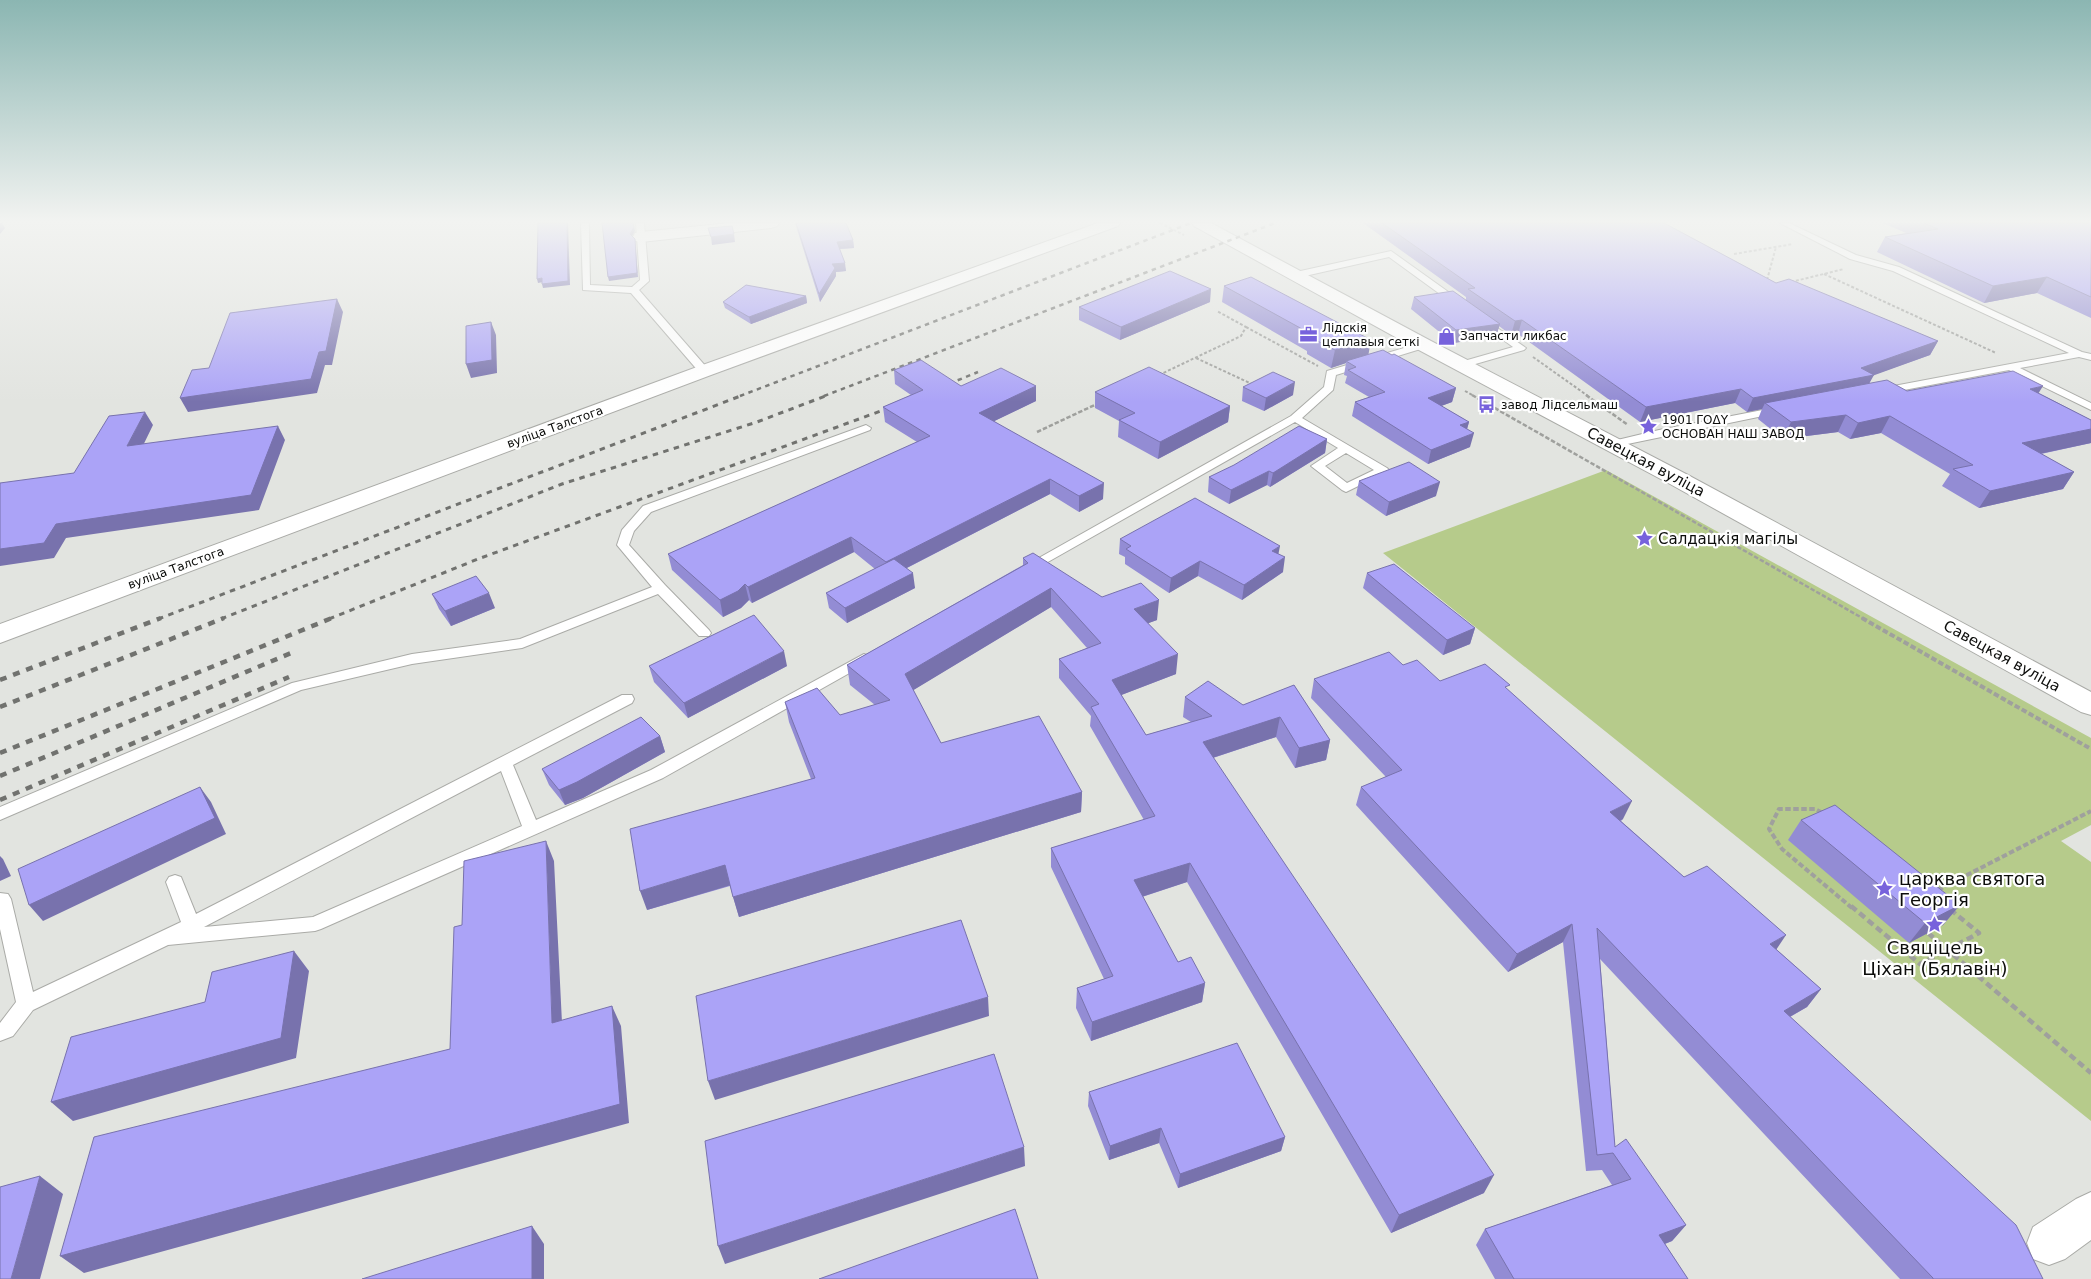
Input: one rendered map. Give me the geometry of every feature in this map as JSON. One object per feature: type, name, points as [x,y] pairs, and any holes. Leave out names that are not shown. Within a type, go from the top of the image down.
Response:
[{"type":"main road","name":"вуліца Талстога","points":[[0,634],[947,283]]},
{"type":"main road","name":"Савецкая вуліца","points":[[1310,283],[1461,365],[1613,444],[2091,705]]},
{"type":"main road","points":[[2048,1242],[2091,1214]]},
{"type":"lane","points":[[586,283],[586,288],[634,290],[643,283]]},
{"type":"lane","points":[[1431,283],[1520,348]]},
{"type":"lane","points":[[1927,283],[2079,354],[2091,357]]},
{"type":"lane","points":[[634,290],[704,372]]},
{"type":"lane","points":[[1011,577],[1295,418],[1329,388],[1331,373],[1424,345]]},
{"type":"lane","points":[[1461,365],[1520,348]]},
{"type":"lane","points":[[1873,392],[2079,354]]},
{"type":"lane","points":[[2010,367],[2091,407]]},
{"type":"lane","points":[[1613,444],[1644,436],[1786,409]]},
{"type":"lane","points":[[1295,418],[1384,470],[1346,488],[1317,466],[1346,448]]},
{"type":"lane","points":[[704,633],[660,588],[623,545],[628,530],[647,509],[866,428]]},
{"type":"lane","points":[[0,814],[297,686],[412,659],[522,642],[660,588]]},
{"type":"lane","points":[[166,938],[315,924],[657,774],[872,654]]},
{"type":"lane","points":[[0,1032],[6,1030],[26,1004],[166,938],[627,699]]},
{"type":"lane","points":[[505,763],[531,829]]},
{"type":"lane","points":[[175,882],[191,925]]},
{"type":"lane","points":[[2,900],[26,1004]]},
{"type":"path","points":[[1764,288],[1766,283]]},
{"type":"path","points":[[1843,283],[2021,365]]},
{"type":"path","points":[[1217,312],[1331,373]]},
{"type":"path","points":[[1152,378],[1241,336],[1246,326]]},
{"type":"path","points":[[1520,348],[1644,436]]},
{"type":"path","points":[[1196,357],[1254,385]]},
{"type":"path","points":[[1460,389],[2091,748]]},
{"type":"path","points":[[1037,432],[1108,399]]},
{"type":"path","points":[[1779,809],[1815,809],[1841,822],[1979,933],[1947,950],[1920,964],[1782,849],[1769,828],[1779,809]]},
{"type":"path","points":[[1930,893],[2091,811]]},
{"type":"path","points":[[1928,933],[2091,1073]]},
{"type":"green space","points":[[1606,470],[2091,738],[2091,825],[2061,841],[2091,862],[2091,1121],[1383,553]]},
{"type":"building","points":[[815,283],[826,283],[819,294]]},
{"type":"building","points":[[1140,283],[1197,283],[1211,289],[1121,327],[1079,307]]},
{"type":"building","points":[[1234,283],[1262,283],[1371,340],[1335,350],[1310,337],[1313,335],[1224,286]]},
{"type":"building","points":[[1467,283],[1798,283],[1938,341],[1861,368],[1874,375],[1753,398],[1741,389],[1646,407],[1522,320],[1515,321],[1468,289],[1475,288]]},
{"type":"building","points":[[1986,283],[2013,283],[1993,286]]},
{"type":"building","points":[[2060,283],[2091,283],[2091,297]]},
{"type":"building","points":[[746,285],[806,296],[749,317],[723,302]]},
{"type":"building","points":[[1453,291],[1500,324],[1456,330],[1414,297]]},
{"type":"building","points":[[337,299],[326,351],[319,352],[311,379],[180,398],[192,370],[209,368],[230,313]]},
{"type":"building","points":[[491,322],[492,360],[466,364],[466,326]]},
{"type":"building","points":[[1383,350],[1392,355],[1394,354],[1456,388],[1428,398],[1469,422],[1460,425],[1474,433],[1431,450],[1355,402],[1385,392],[1348,370],[1356,367],[1346,361]]},
{"type":"building","points":[[921,360],[961,386],[1001,368],[1036,386],[979,413],[1104,483],[1079,496],[1050,479],[886,562],[851,537],[748,587],[745,584],[738,591],[720,600],[668,554],[930,436],[883,407],[923,390],[894,370]]},
{"type":"building","points":[[1149,367],[1230,406],[1160,442],[1119,420],[1135,413],[1095,392]]},
{"type":"building","points":[[2013,371],[2043,386],[2030,389],[2091,420],[2091,429],[2022,443],[2074,472],[1990,491],[1953,469],[1973,465],[1890,416],[1858,423],[1846,415],[1791,422],[1765,403],[1887,380],[1907,391]]},
{"type":"building","points":[[1273,372],[1295,382],[1266,398],[1243,387]]},
{"type":"building","points":[[145,412],[127,446],[278,426],[251,495],[56,524],[44,543],[0,549],[0,483],[74,473],[109,416]]},
{"type":"building","points":[[1299,426],[1327,439],[1273,473],[1269,471],[1231,490],[1209,477],[1234,465]]},
{"type":"building","points":[[1409,462],[1440,482],[1389,502],[1359,481]]},
{"type":"building","points":[[1195,498],[1280,546],[1272,551],[1285,557],[1244,585],[1200,561],[1171,578],[1126,549],[1131,546],[1120,539]]},
{"type":"building","points":[[1033,553],[1102,597],[1141,583],[1159,600],[1134,609],[1178,654],[1112,680],[1146,735],[1212,716],[1185,697],[1208,681],[1243,705],[1294,685],[1330,740],[1299,748],[1280,717],[1203,742],[1494,1175],[1399,1215],[1190,863],[1134,880],[1178,962],[1191,957],[1205,983],[1092,1022],[1077,988],[1113,976],[1051,848],[1155,816],[1091,707],[1099,704],[1059,659],[1101,643],[1051,588],[905,674],[941,743],[1039,716],[1082,792],[733,897],[725,865],[640,891],[630,829],[815,778],[785,702],[817,688],[840,715],[890,700],[847,665],[1028,563],[1023,558]]},
{"type":"building","points":[[894,559],[913,573],[845,608],[826,593]]},
{"type":"building","points":[[1394,564],[1475,628],[1447,640],[1367,573]]},
{"type":"building","points":[[476,576],[489,593],[445,611],[432,594]]},
{"type":"building","points":[[754,615],[784,651],[684,703],[649,666]]},
{"type":"building","points":[[1389,652],[1403,665],[1417,660],[1440,681],[1485,664],[1510,685],[1505,687],[1632,801],[1610,812],[1684,877],[1707,866],[1786,935],[1770,944],[1821,989],[1784,1011],[2016,1225],[2043,1279],[1933,1279],[1597,928],[1615,1147],[1626,1139],[1686,1225],[1659,1235],[1688,1279],[1514,1279],[1485,1229],[1631,1179],[1613,1153],[1597,1155],[1572,924],[1517,954],[1361,787],[1402,770],[1314,679]]},
{"type":"building","points":[[641,717],[660,736],[577,782],[559,790],[542,769]]},
{"type":"building","points":[[200,787],[215,818],[29,905],[18,869]]},
{"type":"building","points":[[1835,805],[1960,905],[1925,923],[1801,820]]},
{"type":"building","points":[[546,841],[552,1023],[612,1006],[620,1104],[60,1256],[94,1137],[450,1049],[454,927],[462,925],[464,861]]},
{"type":"building","points":[[961,920],[988,997],[708,1081],[696,996]]},
{"type":"building","points":[[294,951],[281,1038],[51,1102],[71,1037],[205,1002],[212,972]]},
{"type":"building","points":[[1237,1043],[1285,1137],[1180,1174],[1161,1128],[1110,1146],[1089,1092]]},
{"type":"building","points":[[994,1054],[1024,1147],[718,1246],[705,1141]]},
{"type":"building","points":[[40,1176],[11,1279],[0,1279],[0,1187]]},
{"type":"building","points":[[1015,1209],[1038,1279],[819,1279]]},
{"type":"building","points":[[532,1226],[532,1279],[362,1279]]},
{"type":"railway","points":[[740,396],[1035,283]]},
{"type":"railway","points":[[824,396],[1119,283]]},
{"type":"railway","points":[[941,387],[978,372]]},
{"type":"railway","points":[[158,619],[743,395]]},
{"type":"railway","points":[[221,619],[562,484],[757,422],[828,395]]},
{"type":"railway","points":[[329,619],[478,559],[897,405]]},
{"type":"railway","points":[[0,680],[161,618]]},
{"type":"railway","points":[[0,707],[224,618]]},
{"type":"railway","points":[[0,753],[332,618]]},
{"type":"railway","points":[[0,776],[291,653]]},
{"type":"railway","points":[[0,800],[289,677]]},
{"type":"place","name":"Лідскія цеплавыя сеткі","points":[[1308,335]]},
{"type":"place","name":"Запчасти ликбас","points":[[1446,336]]},
{"type":"place","name":"завод Лідсельмаш","points":[[1487,405]]},
{"type":"place","name":"1901 ΓΟΔΥ ОСНОВАН НАШ ЗАВОД","points":[[1648,427]]},
{"type":"place","name":"Салдацкія магілы","points":[[1644,539]]},
{"type":"place","name":"царква святога Георгія","points":[[1885,889]]},
{"type":"place","name":"Свяціцель Ціхан (Бялавін)","points":[[1935,925]]}]
